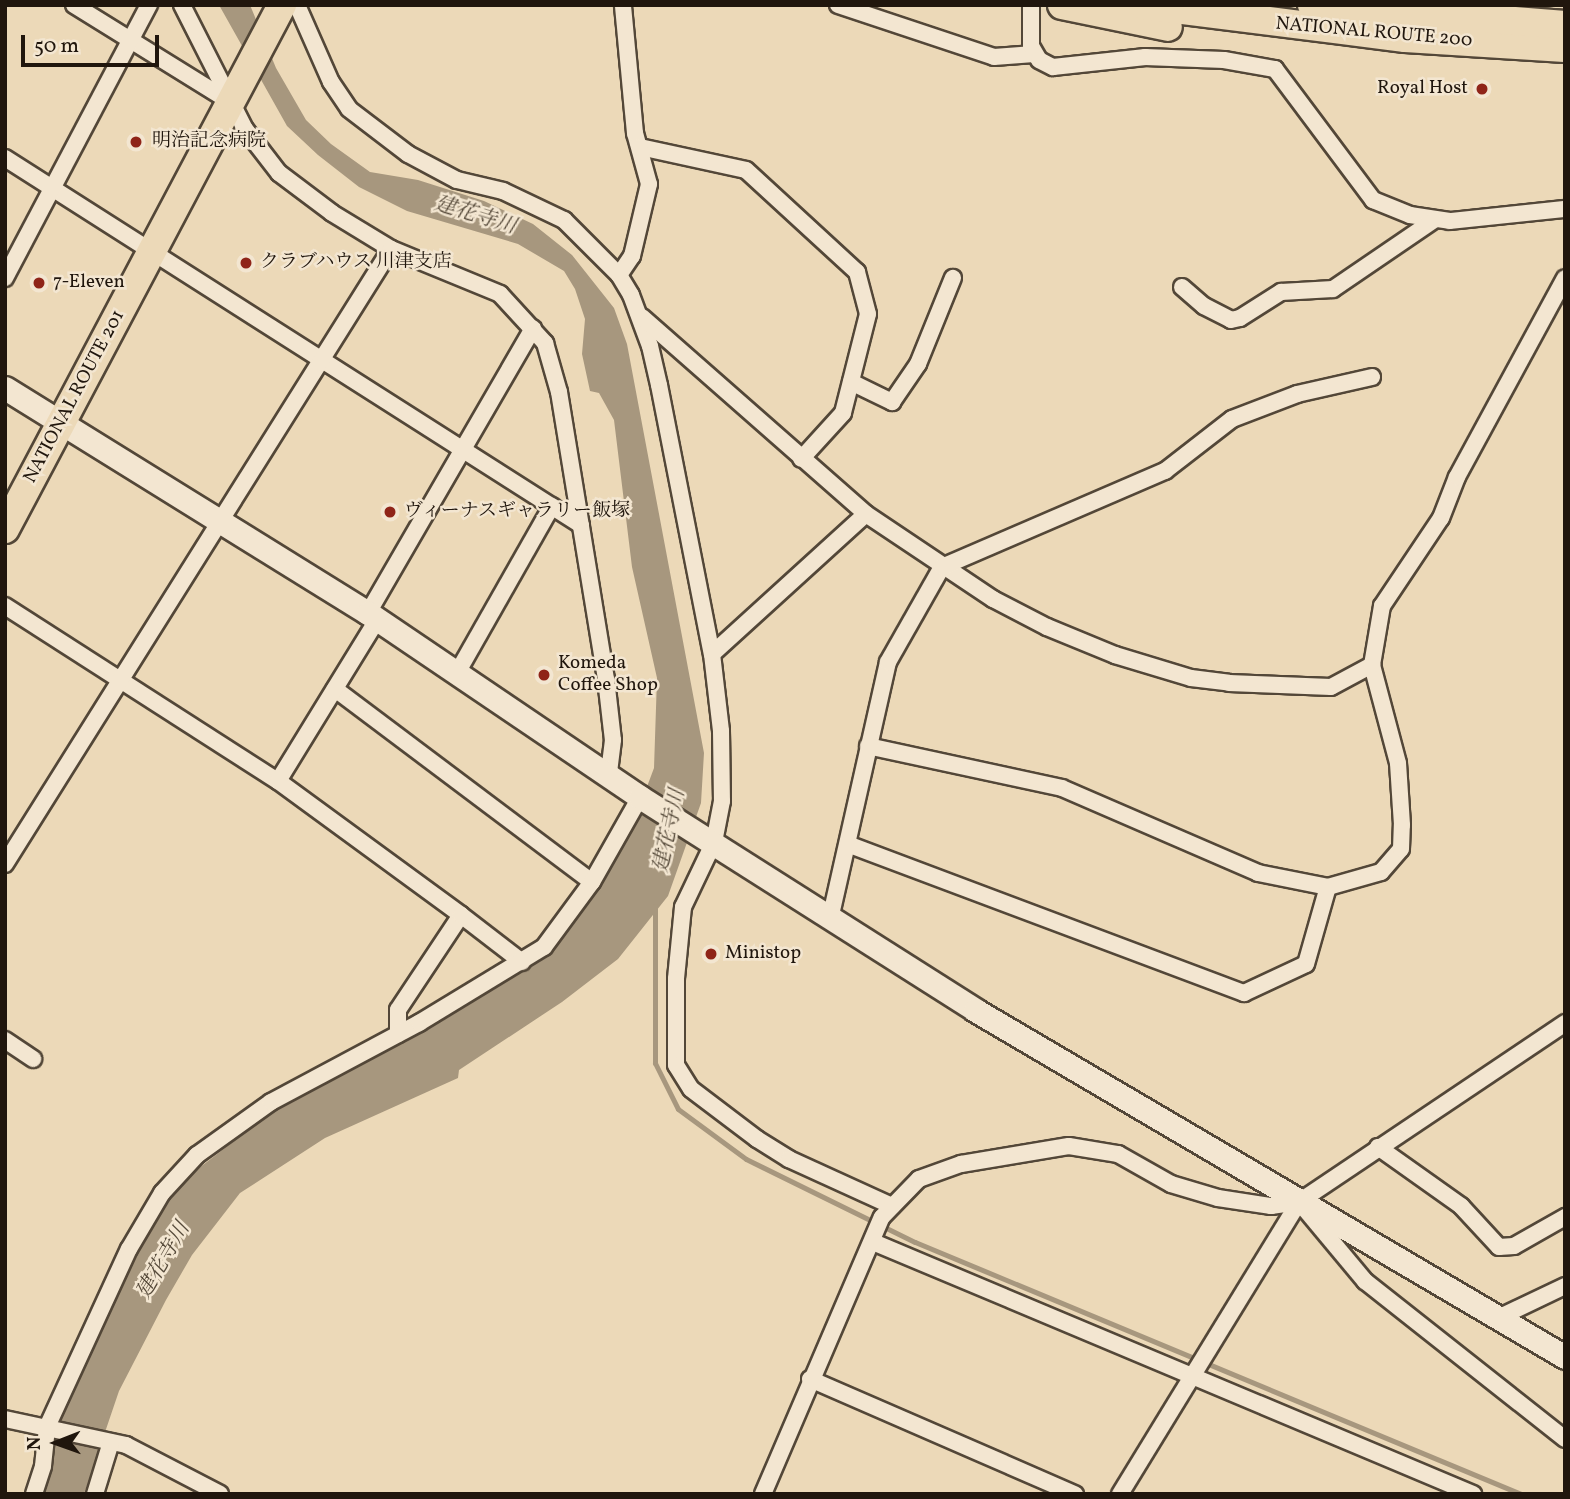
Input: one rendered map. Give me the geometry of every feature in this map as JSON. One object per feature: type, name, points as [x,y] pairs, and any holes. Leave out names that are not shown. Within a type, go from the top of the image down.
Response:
[{"type":"highway","name":"NATIONAL ROUTE 201","points":[[5,528],[282,5]]},
{"type":"highway","points":[[1062,5],[1139,23],[1239,36],[1404,25]]},
{"type":"highway","name":"NATIONAL ROUTE 200","points":[[1143,5],[1404,25],[1565,48]]},
{"type":"highway","name":"NATIONAL ROUTE 200","points":[[1312,5],[1404,25],[1565,25]]},
{"type":"highway","points":[[1363,5],[1404,25]]},
{"type":"street","points":[[74,5],[131,40],[237,94]]},
{"type":"street","points":[[5,278],[149,5]]},
{"type":"street","points":[[182,5],[237,94],[245,129],[279,173],[332,214],[391,249],[500,294],[533,328],[554,362],[613,740],[608,774]]},
{"type":"street","points":[[297,5],[331,82],[349,109],[408,154],[457,180],[503,191],[564,220],[619,275],[640,315],[650,346],[712,654],[722,801],[683,907],[674,1050],[682,1077],[757,1139],[892,1206]]},
{"type":"street","points":[[619,275],[632,256],[649,184],[640,147],[623,5]]},
{"type":"street","points":[[838,5],[993,57],[1034,54]]},
{"type":"street","points":[[1031,5],[1034,54],[1045,64],[1062,69],[1146,57],[1224,60],[1275,69],[1373,200],[1434,220],[1565,209]]},
{"type":"street","points":[[640,147],[746,170],[857,272],[868,314],[843,413],[801,459]]},
{"type":"street","points":[[5,158],[581,525]]},
{"type":"street","points":[[1182,287],[1205,306],[1231,320],[1240,318],[1281,292],[1333,289],[1434,220]]},
{"type":"street","points":[[5,864],[222,524],[391,249]]},
{"type":"street","points":[[851,382],[892,402],[918,364],[953,278]]},
{"type":"street","points":[[868,746],[1062,788],[1258,873],[1328,887],[1381,872],[1401,849],[1398,763],[1372,665],[1382,606],[1441,518],[1457,477],[1565,278]]},
{"type":"street","points":[[640,315],[866,514],[942,567],[1047,626],[1115,655],[1191,678],[1331,687],[1372,665]]},
{"type":"street","points":[[278,781],[335,689],[463,449],[533,328]]},
{"type":"street","points":[[831,915],[850,845],[868,746],[888,662],[942,567],[1165,471],[1232,419],[1297,394],[1372,377]]},
{"type":"street","points":[[5,388],[372,616],[640,797],[831,915],[975,1010],[1159,1115],[1299,1202],[1565,1357]]},
{"type":"street","points":[[457,673],[552,506]]},
{"type":"street","points":[[712,654],[866,514]]},
{"type":"street","points":[[5,606],[123,678],[278,781],[522,962]]},
{"type":"street","points":[[335,689],[592,881]]},
{"type":"street","points":[[34,1494],[51,1428],[129,1249],[162,1193],[197,1155],[271,1102],[398,1034],[544,947],[592,881],[640,797]]},
{"type":"street","points":[[850,845],[1244,993],[1306,964],[1328,887]]},
{"type":"street","points":[[398,1034],[398,1010],[461,915]]},
{"type":"street","points":[[1120,1494],[1299,1202],[1565,1023]]},
{"type":"street","points":[[5,1040],[33,1059]]},
{"type":"street","points":[[763,1494],[810,1379],[873,1241],[892,1206],[919,1180],[961,1164],[1069,1146],[1118,1154],[1171,1184],[1218,1198],[1271,1206],[1299,1202]]},
{"type":"street","points":[[1378,1147],[1461,1206],[1499,1247],[1514,1246],[1565,1217]]},
{"type":"street","points":[[1299,1202],[1365,1281],[1565,1439]]},
{"type":"street","points":[[873,1241],[1473,1494]]},
{"type":"street","points":[[1498,1318],[1565,1286]]},
{"type":"street","points":[[810,1379],[1075,1494]]},
{"type":"street","points":[[5,1419],[108,1442],[163,1463],[220,1494]]},
{"type":"street","points":[[95,1494],[108,1442]]},
{"type":"water","name":"建花寺川","points":[[219,5],[250,5],[276,68],[306,120],[331,144],[370,172],[418,180],[484,201],[533,224],[572,255],[614,308],[627,344],[704,753],[701,803],[668,896],[618,959],[562,1002],[459,1070],[458,1078],[325,1138],[240,1193],[192,1255],[166,1300],[119,1391],[84,1494],[37,1494],[60,1416],[117,1289],[151,1224],[182,1181],[277,1108],[525,965],[636,816],[654,768],[657,678],[632,567],[614,420],[599,393],[590,391],[582,354],[585,319],[575,289],[564,271],[518,244],[407,211],[359,187],[318,155],[287,126]]},
{"type":"waterway","points":[[655,906],[655,1063],[678,1109],[746,1159],[915,1242],[1521,1494]]},
{"type":"place","name":"Royal Host","points":[[1482,89]]},
{"type":"place","name":"明治記念病院","points":[[136,142]]},
{"type":"place","name":"クラブハウス 川津支店","points":[[246,263]]},
{"type":"place","name":"7-Eleven","points":[[39,283]]},
{"type":"place","name":"ヴィーナスギャラリー飯塚","points":[[390,512]]},
{"type":"place","name":"Komeda Coffee Shop","points":[[544,675]]},
{"type":"place","name":"Ministop","points":[[711,954]]}]
